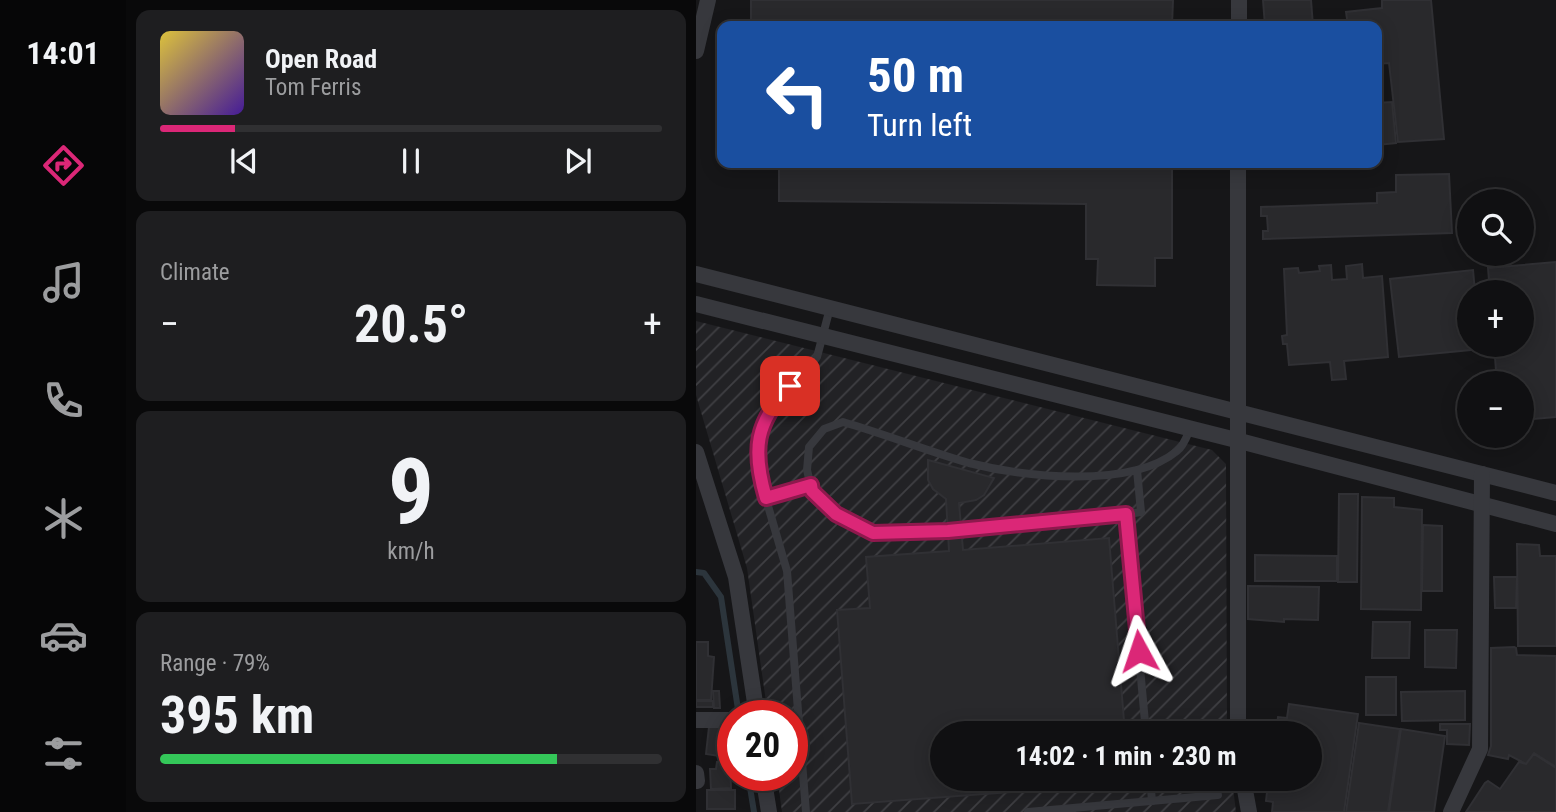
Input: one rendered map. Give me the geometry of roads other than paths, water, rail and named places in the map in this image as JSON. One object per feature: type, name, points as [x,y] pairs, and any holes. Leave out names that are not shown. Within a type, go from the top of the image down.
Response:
[{"type":"street","points":[[696,51],[708,0]]},
{"type":"street","points":[[1239,0],[1239,21]]},
{"type":"street","points":[[1238,168],[1238,721]]},
{"type":"street","points":[[696,274],[1555,493]]},
{"type":"street","points":[[696,304],[1236,440],[1555,524]]},
{"type":"street","points":[[696,452],[736,577],[755,700]]},
{"type":"street","points":[[1451,812],[1481,749],[1482,474]]},
{"type":"street","points":[[696,720],[717,720]]},
{"type":"street","points":[[696,773],[697,780]]},
{"type":"street","points":[[766,791],[769,812]]},
{"type":"street","points":[[1245,791],[1249,812]]},
{"type":"lane","points":[[806,812],[787,571],[759,474],[758,435],[775,402],[803,376],[817,357],[830,308]]},
{"type":"lane","points":[[1138,470],[1141,512],[948,531],[873,533],[836,514],[812,491],[807,470],[809,447],[824,429],[842,422],[970,463],[1016,472],[1091,476],[1126,474],[1138,470],[1178,450],[1190,429]]},
{"type":"lane","points":[[766,498],[811,485]]},
{"type":"lane","points":[[1126,514],[1145,721]]},
{"type":"lane","points":[[1151,791],[1152,801]]},
{"type":"lane","points":[[1028,812],[1218,795]]},
{"type":"waterway","points":[[696,572],[704,573],[721,597],[737,700]]},
{"type":"waterway","points":[[751,791],[754,812]]}]
